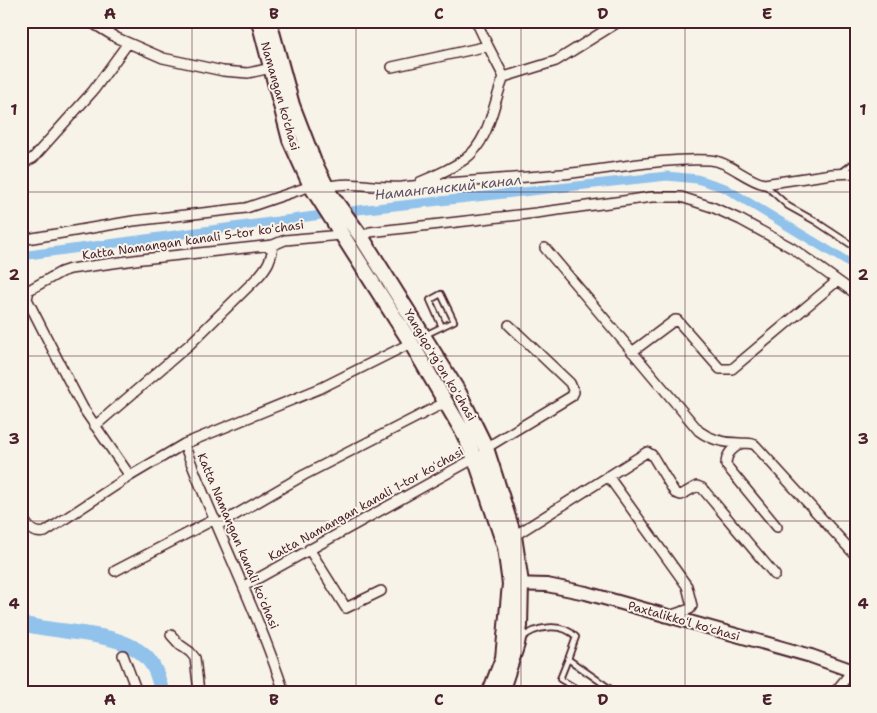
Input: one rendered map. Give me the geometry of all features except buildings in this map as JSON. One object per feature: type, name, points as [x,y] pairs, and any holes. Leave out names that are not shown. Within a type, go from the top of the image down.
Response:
[{"type":"main road","name":"Namangan ko'chasi","points":[[259,21],[314,162],[321,191]]},
{"type":"main road","name":"Namangan ko'chasi","points":[[269,21],[276,68]]},
{"type":"main road","name":"Yangiqoʻrgʻon koʻchasi","points":[[321,191],[352,224],[362,238],[459,393],[486,448],[514,536],[515,584],[520,626],[517,644],[501,692]]},
{"type":"main road","name":"Yangiqoʻrgʻon koʻchasi","points":[[321,191],[339,231],[411,343],[463,432],[475,458],[505,547],[515,584],[502,658],[490,692]]},
{"type":"street","points":[[90,21],[128,43],[163,58],[223,72],[248,73],[276,68]]},
{"type":"street","points":[[415,185],[465,159],[484,136],[504,77],[476,21]]},
{"type":"street","points":[[504,77],[556,61],[610,24],[620,21]]},
{"type":"street","points":[[21,162],[32,158],[70,118],[93,91],[128,43]]},
{"type":"street","points":[[392,67],[488,46]]},
{"type":"street","points":[[21,240],[133,221],[246,208],[321,191],[337,184],[400,187],[574,173],[652,162],[709,160],[719,162],[756,182],[764,184],[841,173],[856,173]]},
{"type":"street","points":[[362,238],[370,232],[536,213],[652,197],[680,197],[712,207],[741,220],[792,248],[856,294]]},
{"type":"street","name":"Katta Namangan kanali 5-tor koʻchasi","points":[[130,476],[95,426],[60,364],[27,299],[29,290],[70,269],[273,245],[285,240],[339,231]]},
{"type":"street","points":[[95,426],[190,344],[258,277],[266,268],[271,258],[273,245]]},
{"type":"street","points":[[545,248],[699,431],[710,438],[725,443],[751,443],[755,445],[856,556]]},
{"type":"street","points":[[632,352],[674,320],[677,320],[720,369],[732,369],[837,281]]},
{"type":"street","points":[[486,448],[572,396],[574,392],[570,383],[509,325]]},
{"type":"street","points":[[184,444],[321,388],[411,343]]},
{"type":"street","points":[[115,571],[217,522],[446,402]]},
{"type":"street","name":"Katta Namangan kanali koʻchasi","points":[[21,516],[34,532],[38,534],[45,532],[130,476],[184,444],[203,494],[244,586],[284,692]]},
{"type":"street","points":[[740,444],[730,451],[726,458],[726,465],[777,527]]},
{"type":"street","points":[[514,536],[645,452],[652,455],[675,493],[680,495],[696,486],[702,488],[774,575]]},
{"type":"street","name":"Katta Namangan kanali 1-tor koʻchasi","points":[[244,586],[475,458]]},
{"type":"street","points":[[608,476],[687,586],[692,606],[690,609],[666,617]]},
{"type":"street","points":[[309,549],[346,608],[381,591]]},
{"type":"street","name":"Paxtalikkoʻl koʻchasi","points":[[515,584],[547,585],[586,594],[811,656],[854,672]]},
{"type":"street","points":[[171,635],[180,646],[190,652],[195,658],[199,692]]},
{"type":"street","points":[[123,655],[137,692]]},
{"type":"street","points":[[835,692],[854,672]]},
{"type":"lane","points":[[841,173],[856,161]]},
{"type":"lane","points":[[764,184],[788,206],[856,248]]},
{"type":"lane","points":[[424,336],[442,327],[454,321],[441,294],[430,300],[442,327]]},
{"type":"lane","points":[[517,644],[525,635],[538,629],[550,627],[570,631],[576,637],[560,679],[582,692]]},
{"type":"lane","points":[[854,672],[856,656]]},
{"type":"lane","points":[[568,659],[612,690]]},
{"type":"waterway","name":"Наманганский канал","points":[[21,256],[358,210],[667,176],[697,179],[725,188],[856,267]]},
{"type":"waterway","points":[[21,623],[95,635],[131,646],[145,656],[155,670],[162,692]]}]
